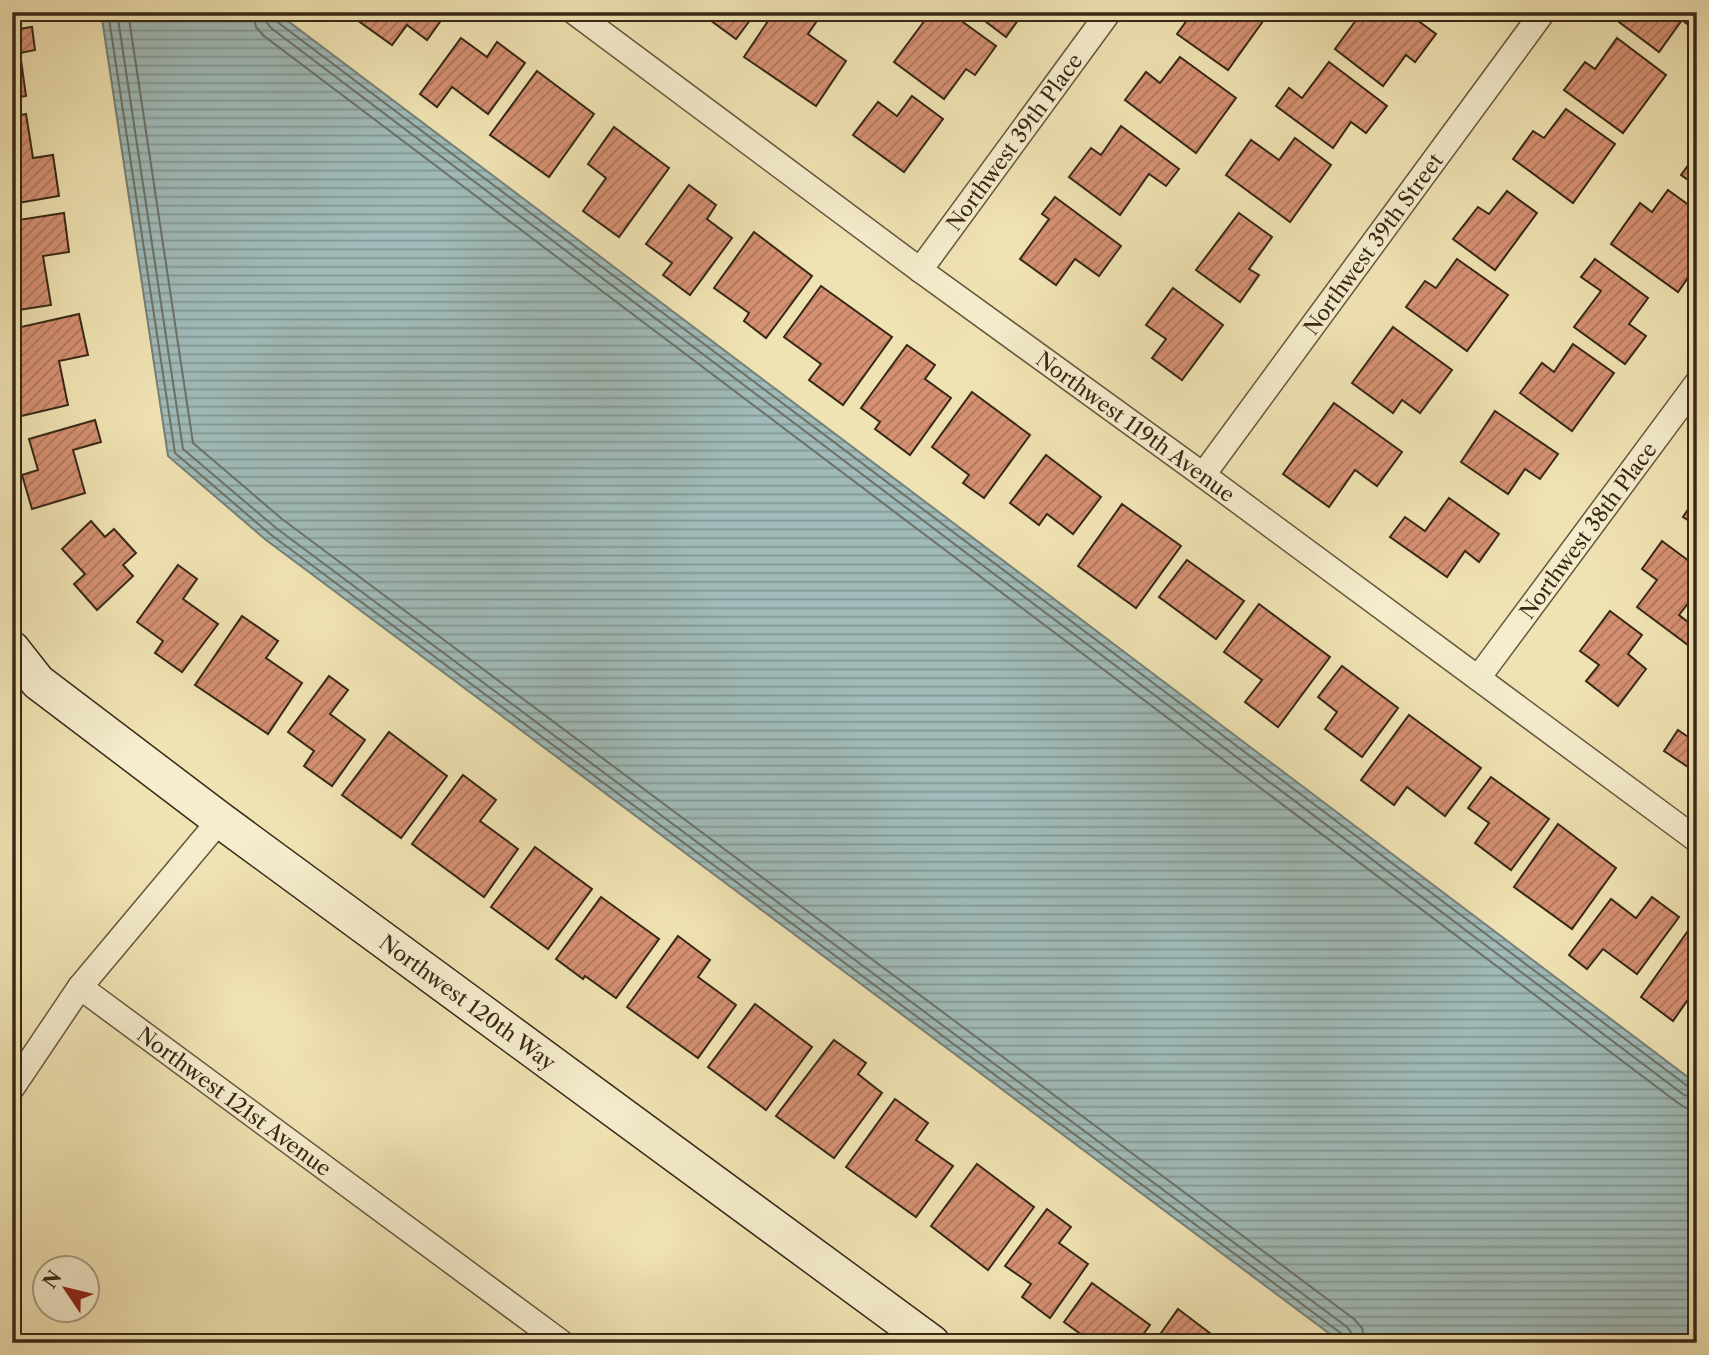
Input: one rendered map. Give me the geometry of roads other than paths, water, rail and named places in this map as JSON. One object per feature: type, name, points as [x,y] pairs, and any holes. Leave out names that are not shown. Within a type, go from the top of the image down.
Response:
[{"type":"street","name":"Northwest 119th Avenue","points":[[574,12],[920,270],[1203,475],[1697,840]]},
{"type":"street","name":"Northwest 39th Place","points":[[920,270],[1109,12]]},
{"type":"street","name":"Northwest 39th Street","points":[[1203,475],[1543,12]]},
{"type":"street","name":"Northwest 38th Place","points":[[1478,678],[1697,383]]},
{"type":"street","name":"Northwest 120th Way","points":[[12,649],[37,682],[220,820],[932,1343]]},
{"type":"street","points":[[12,1088],[80,987],[220,820]]},
{"type":"street","name":"Northwest 121st Avenue","points":[[80,987],[562,1343]]},
{"type":"water","points":[[101,12],[276,12],[1697,1084],[1697,1343],[1342,1343],[266,540],[168,456]]}]
